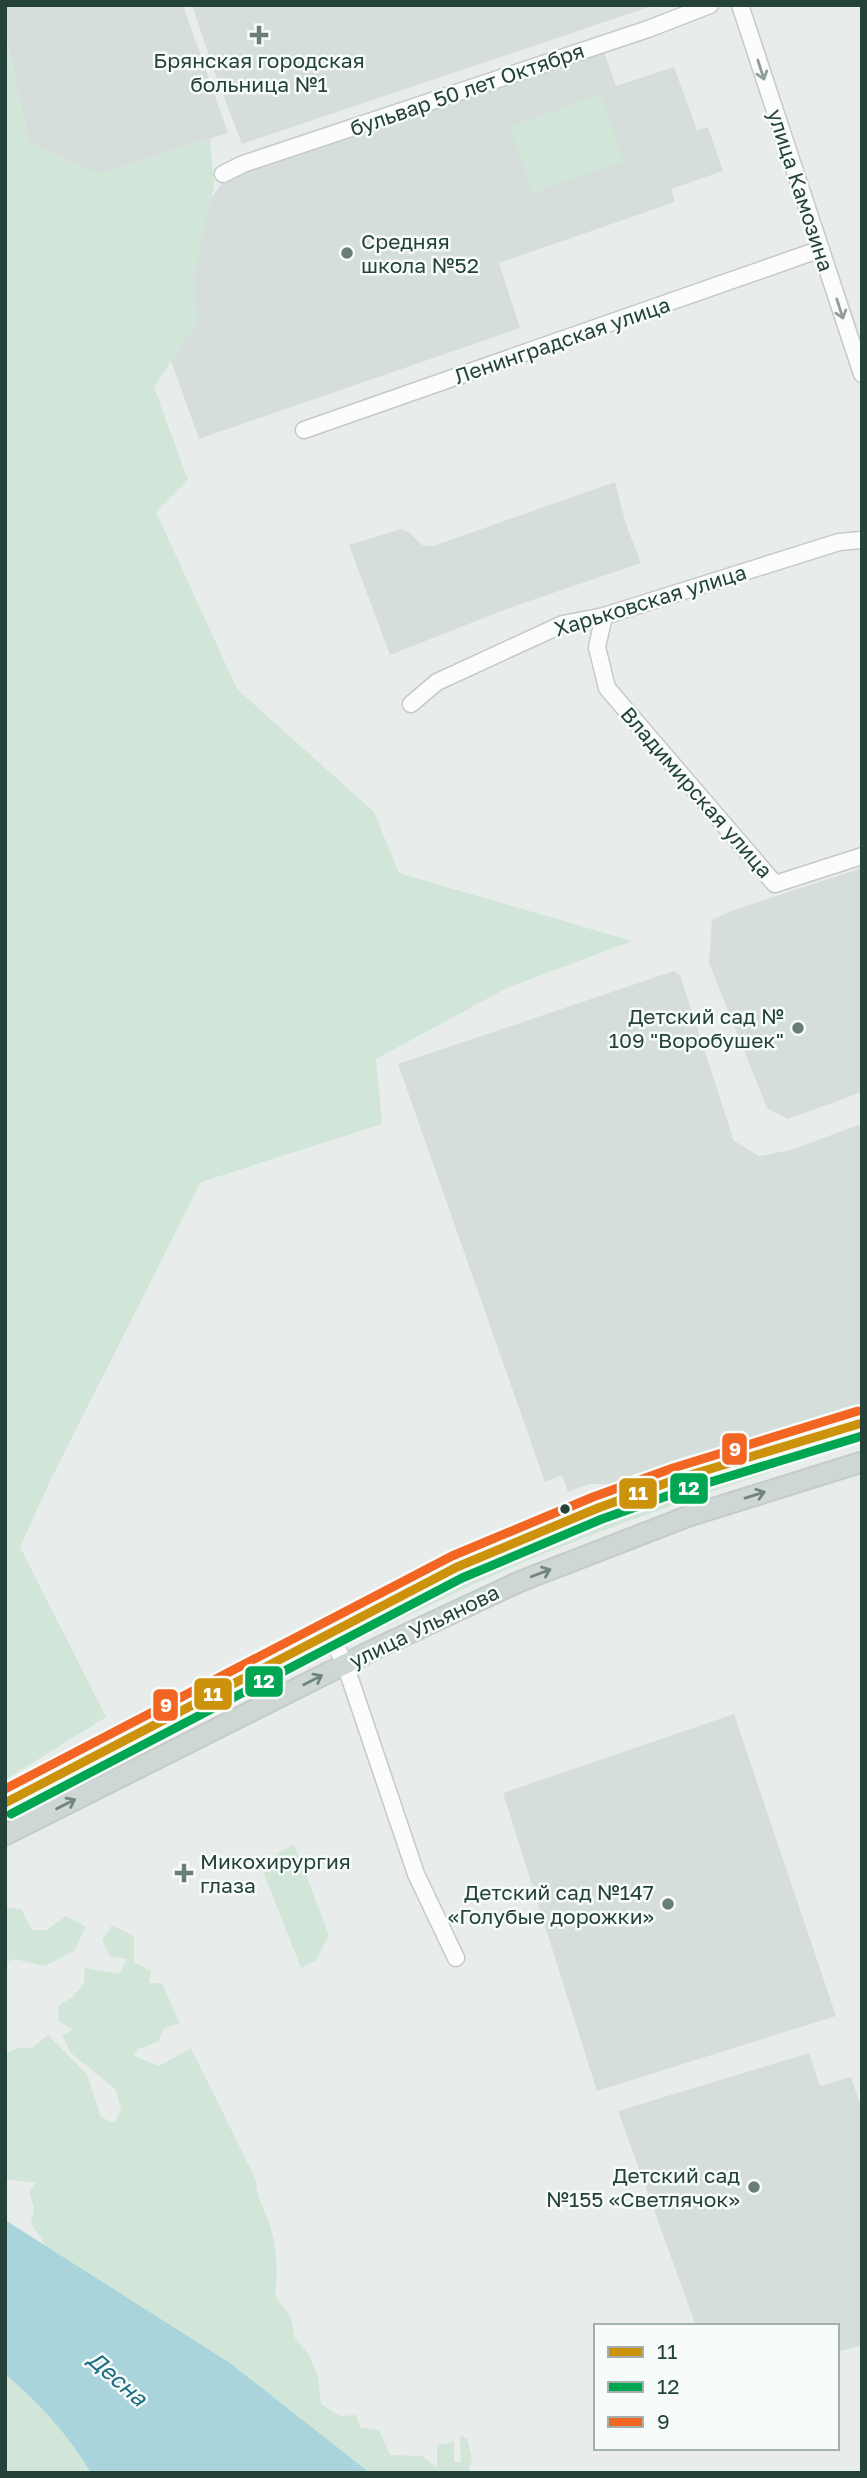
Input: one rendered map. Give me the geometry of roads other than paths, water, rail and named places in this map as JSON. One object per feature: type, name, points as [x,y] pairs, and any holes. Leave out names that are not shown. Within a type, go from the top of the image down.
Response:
[{"type":"main road","name":"улица Ульянова","points":[[5,1803],[457,1567],[598,1508],[677,1479],[862,1423]]},
{"type":"main road","name":"улица Ульянова","points":[[5,1835],[456,1609],[520,1581],[689,1516],[862,1462]]},
{"type":"street","name":"бульвар 50 лет Октября","points":[[223,174],[243,164],[648,29],[710,5]]},
{"type":"street","name":"улица Камозина","points":[[740,5],[862,374]]},
{"type":"street","name":"Ленинградская улица","points":[[304,430],[821,249]]},
{"type":"street","name":"Харьковская улица","points":[[411,704],[437,682],[563,624],[604,616],[839,542],[862,540]]},
{"type":"street","name":"Владимирская улица","points":[[604,616],[597,647],[607,688],[775,884],[862,856]]},
{"type":"street","points":[[329,1633],[345,1664],[416,1874],[456,1958]]},
{"type":"water","name":"Десна","points":[[5,2220],[230,2363],[370,2473],[91,2473],[52,2420],[5,2374]]},
{"type":"place","name":"Брянская городская больница №1","points":[[259,35]]},
{"type":"place","name":"Средняя школа №52","points":[[347,253]]},
{"type":"place","name":"Детский сад № 109 \"Воробушек\"","points":[[798,1028]]},
{"type":"place","name":"Микохирургия глаза","points":[[184,1873]]},
{"type":"place","name":"Детский сад №147 «Голубые дорожки»","points":[[668,1904]]},
{"type":"place","name":"Детский сад №155 «Светлячок»","points":[[754,2187]]}]
